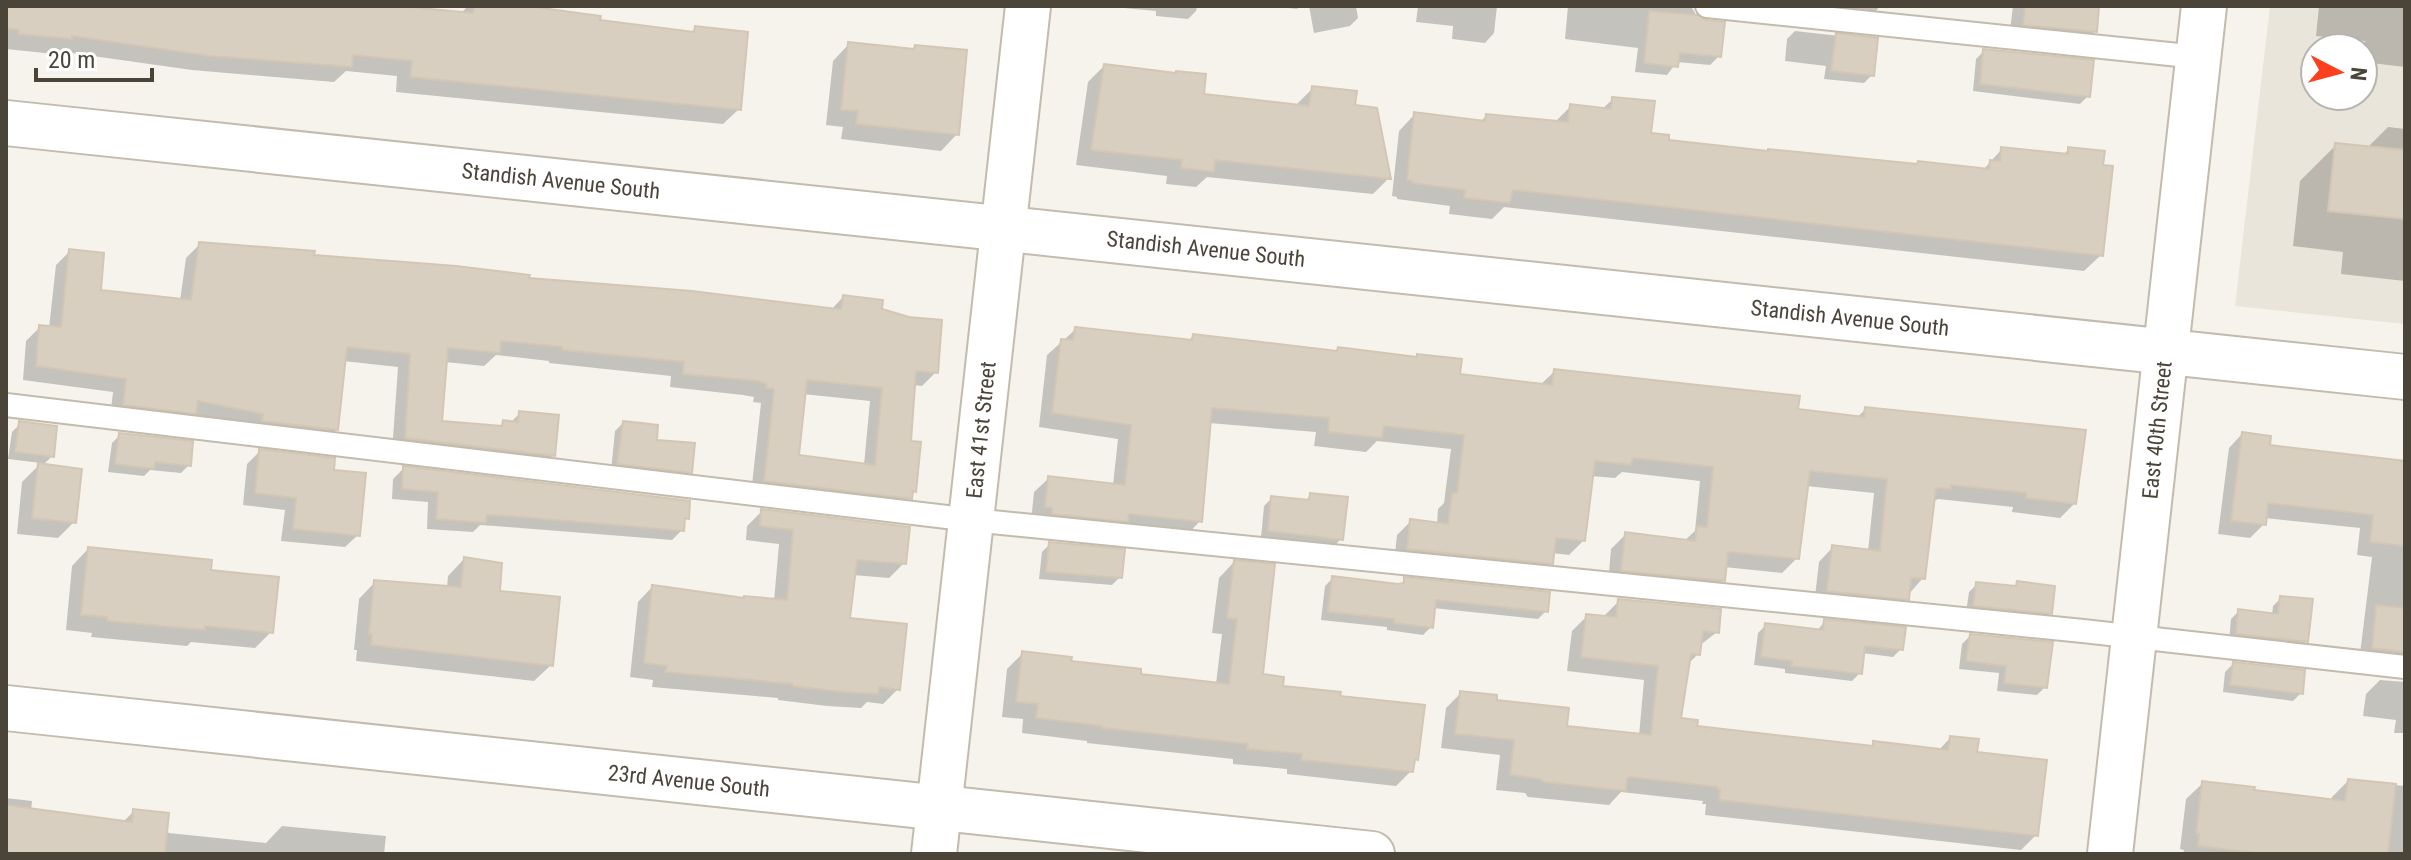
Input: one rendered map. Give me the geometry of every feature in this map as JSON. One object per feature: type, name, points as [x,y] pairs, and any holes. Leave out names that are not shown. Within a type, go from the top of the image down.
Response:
[{"type":"street","name":"East 41st Street","points":[[934,854],[1028,6]]},
{"type":"street","name":"East 40th Street","points":[[2110,854],[2204,6]]},
{"type":"street","name":"Standish Avenue South","points":[[6,123],[2405,377]]},
{"type":"street","name":"23rd Avenue South","points":[[6,708],[1372,854]]},
{"type":"lane","points":[[1707,6],[2198,57]]},
{"type":"lane","points":[[6,405],[972,520],[2405,667]]},
{"type":"shaded area","points":[[2270,6],[2405,6],[2405,324],[2235,306]]},
{"type":"building","points":[[6,6],[399,6],[473,13],[474,6],[527,6],[601,16],[600,20],[694,32],[695,26],[748,32],[741,110],[410,77],[412,61],[353,55],[352,67],[209,56],[72,36],[72,39],[18,34],[19,30],[6,28]]},
{"type":"building","points":[[2025,6],[2099,6],[2097,32],[2023,25]]},
{"type":"building","points":[[1649,11],[1697,15],[1706,20],[1725,22],[1721,57],[1680,53],[1678,67],[1644,63]]},
{"type":"building","points":[[1836,33],[1878,38],[1874,76],[1831,71]]},
{"type":"building","points":[[848,42],[914,49],[915,45],[967,50],[959,135],[856,124],[858,111],[841,110]]},
{"type":"building","points":[[1983,49],[2094,60],[2090,97],[1980,84]]},
{"type":"building","points":[[1104,64],[1206,74],[1204,94],[1309,106],[1312,86],[1357,91],[1355,105],[1377,108],[1391,179],[1215,160],[1214,172],[1181,168],[1182,160],[1091,150]]},
{"type":"building","points":[[1612,97],[1655,101],[1651,133],[1669,135],[1669,140],[1768,151],[1989,169],[1990,160],[2000,161],[2001,147],[2068,154],[2068,147],[2105,151],[2103,165],[2113,166],[2103,256],[1513,190],[1510,203],[1464,198],[1465,190],[1407,180],[1414,112],[1485,121],[1486,114],[1568,122],[1570,104],[1611,109]]},
{"type":"building","points":[[2335,143],[2405,150],[2405,219],[2328,211]]},
{"type":"building","points":[[199,242],[315,251],[314,255],[456,266],[530,275],[529,278],[692,291],[837,309],[841,309],[843,295],[883,300],[882,309],[909,317],[942,320],[938,373],[916,371],[911,441],[921,442],[916,492],[913,491],[912,499],[764,481],[774,389],[766,388],[767,384],[758,381],[683,374],[684,362],[501,341],[500,353],[448,348],[442,421],[502,426],[503,420],[518,422],[519,411],[559,415],[555,456],[405,438],[410,354],[347,347],[338,430],[262,421],[263,414],[198,401],[196,414],[123,405],[126,379],[36,366],[39,325],[61,327],[69,249],[104,253],[101,290],[191,300]],"holes":[[[807,380],[882,388],[875,465],[799,455]]]},
{"type":"building","points":[[1075,327],[1192,340],[1193,334],[1337,351],[1338,347],[1462,359],[1460,374],[1552,385],[1554,369],[1800,396],[1798,409],[1864,417],[1865,407],[2086,430],[2076,504],[2026,498],[2026,493],[1951,485],[1951,489],[1936,488],[1925,579],[1911,578],[1909,600],[1827,591],[1832,545],[1880,551],[1887,479],[1810,471],[1799,559],[1728,552],[1725,581],[1621,571],[1625,532],[1695,541],[1697,526],[1707,527],[1713,467],[1633,458],[1631,465],[1595,461],[1585,541],[1556,538],[1553,564],[1407,549],[1410,519],[1448,524],[1452,493],[1457,493],[1464,435],[1384,426],[1382,438],[1328,432],[1329,418],[1212,408],[1202,522],[1129,514],[1128,522],[1052,514],[1052,508],[1045,507],[1048,476],[1125,485],[1131,425],[1052,413],[1061,339],[1073,340]]},
{"type":"building","points":[[19,421],[57,426],[54,457],[15,452]]},
{"type":"building","points":[[623,421],[658,425],[657,440],[695,443],[692,473],[617,464]]},
{"type":"building","points":[[2242,432],[2271,436],[2270,445],[2405,461],[2405,546],[2370,542],[2373,515],[2268,503],[2266,525],[2231,521]]},
{"type":"building","points":[[119,433],[193,441],[191,466],[155,462],[154,469],[115,464]]},
{"type":"building","points":[[259,449],[335,458],[334,470],[366,473],[360,536],[293,529],[296,498],[255,493]]},
{"type":"building","points":[[38,463],[82,469],[76,523],[32,518]]},
{"type":"building","points":[[403,466],[690,501],[689,519],[685,518],[684,531],[487,515],[486,523],[436,519],[438,492],[402,489]]},
{"type":"building","points":[[1310,493],[1348,497],[1343,540],[1268,531],[1271,496],[1309,500]]},
{"type":"building","points":[[761,509],[910,527],[906,564],[857,560],[850,618],[907,624],[900,690],[879,687],[878,694],[843,692],[665,672],[667,666],[644,663],[652,585],[744,598],[787,600],[793,530],[760,526]]},
{"type":"building","points":[[1049,542],[1125,549],[1122,578],[1046,572]]},
{"type":"building","points":[[88,547],[212,560],[211,570],[279,577],[273,633],[107,621],[107,617],[81,615]]},
{"type":"building","points":[[464,557],[502,563],[500,591],[560,597],[553,666],[371,645],[372,635],[369,634],[374,580],[461,587]]},
{"type":"building","points":[[1234,560],[1275,564],[1263,674],[1284,677],[1283,686],[1425,705],[1418,760],[1415,759],[1413,772],[1301,760],[1302,754],[1247,749],[1248,744],[1036,718],[1038,704],[1016,702],[1022,651],[1072,657],[1071,661],[1141,669],[1141,674],[1229,684],[1237,619],[1227,618]]},
{"type":"building","points":[[1332,576],[1398,584],[1404,583],[1404,577],[1550,592],[1548,612],[1436,600],[1433,628],[1394,623],[1394,619],[1328,612]]},
{"type":"building","points":[[2017,581],[2055,586],[2052,614],[1973,606],[1976,582],[2016,586]]},
{"type":"building","points":[[2280,596],[2313,599],[2308,642],[2236,634],[2238,609],[2278,614]]},
{"type":"building","points":[[1618,599],[1721,609],[1719,633],[1703,631],[1700,655],[1691,654],[1681,718],[1698,720],[1697,726],[1873,746],[1873,741],[1948,750],[1950,736],[1979,739],[1977,752],[2047,760],[2038,836],[1719,800],[1720,790],[1717,787],[1630,777],[1626,791],[1544,782],[1510,775],[1514,740],[1455,734],[1460,691],[1497,695],[1497,700],[1569,708],[1567,726],[1651,735],[1658,666],[1581,657],[1586,614],[1616,617]]},
{"type":"building","points":[[2376,605],[2405,608],[2405,652],[2372,648]]},
{"type":"building","points":[[1824,619],[1906,627],[1903,650],[1865,646],[1862,674],[1791,666],[1792,661],[1761,657],[1765,623],[1823,630]]},
{"type":"building","points":[[1970,634],[2053,642],[2047,688],[2004,683],[2006,666],[1966,661]]},
{"type":"building","points":[[2233,662],[2305,670],[2303,694],[2230,685]]},
{"type":"building","points":[[2348,779],[2396,784],[2388,854],[2264,854],[2198,846],[2199,834],[2196,834],[2202,781],[2345,801]]},
{"type":"building","points":[[6,805],[132,822],[133,809],[169,813],[165,854],[6,854]]}]
